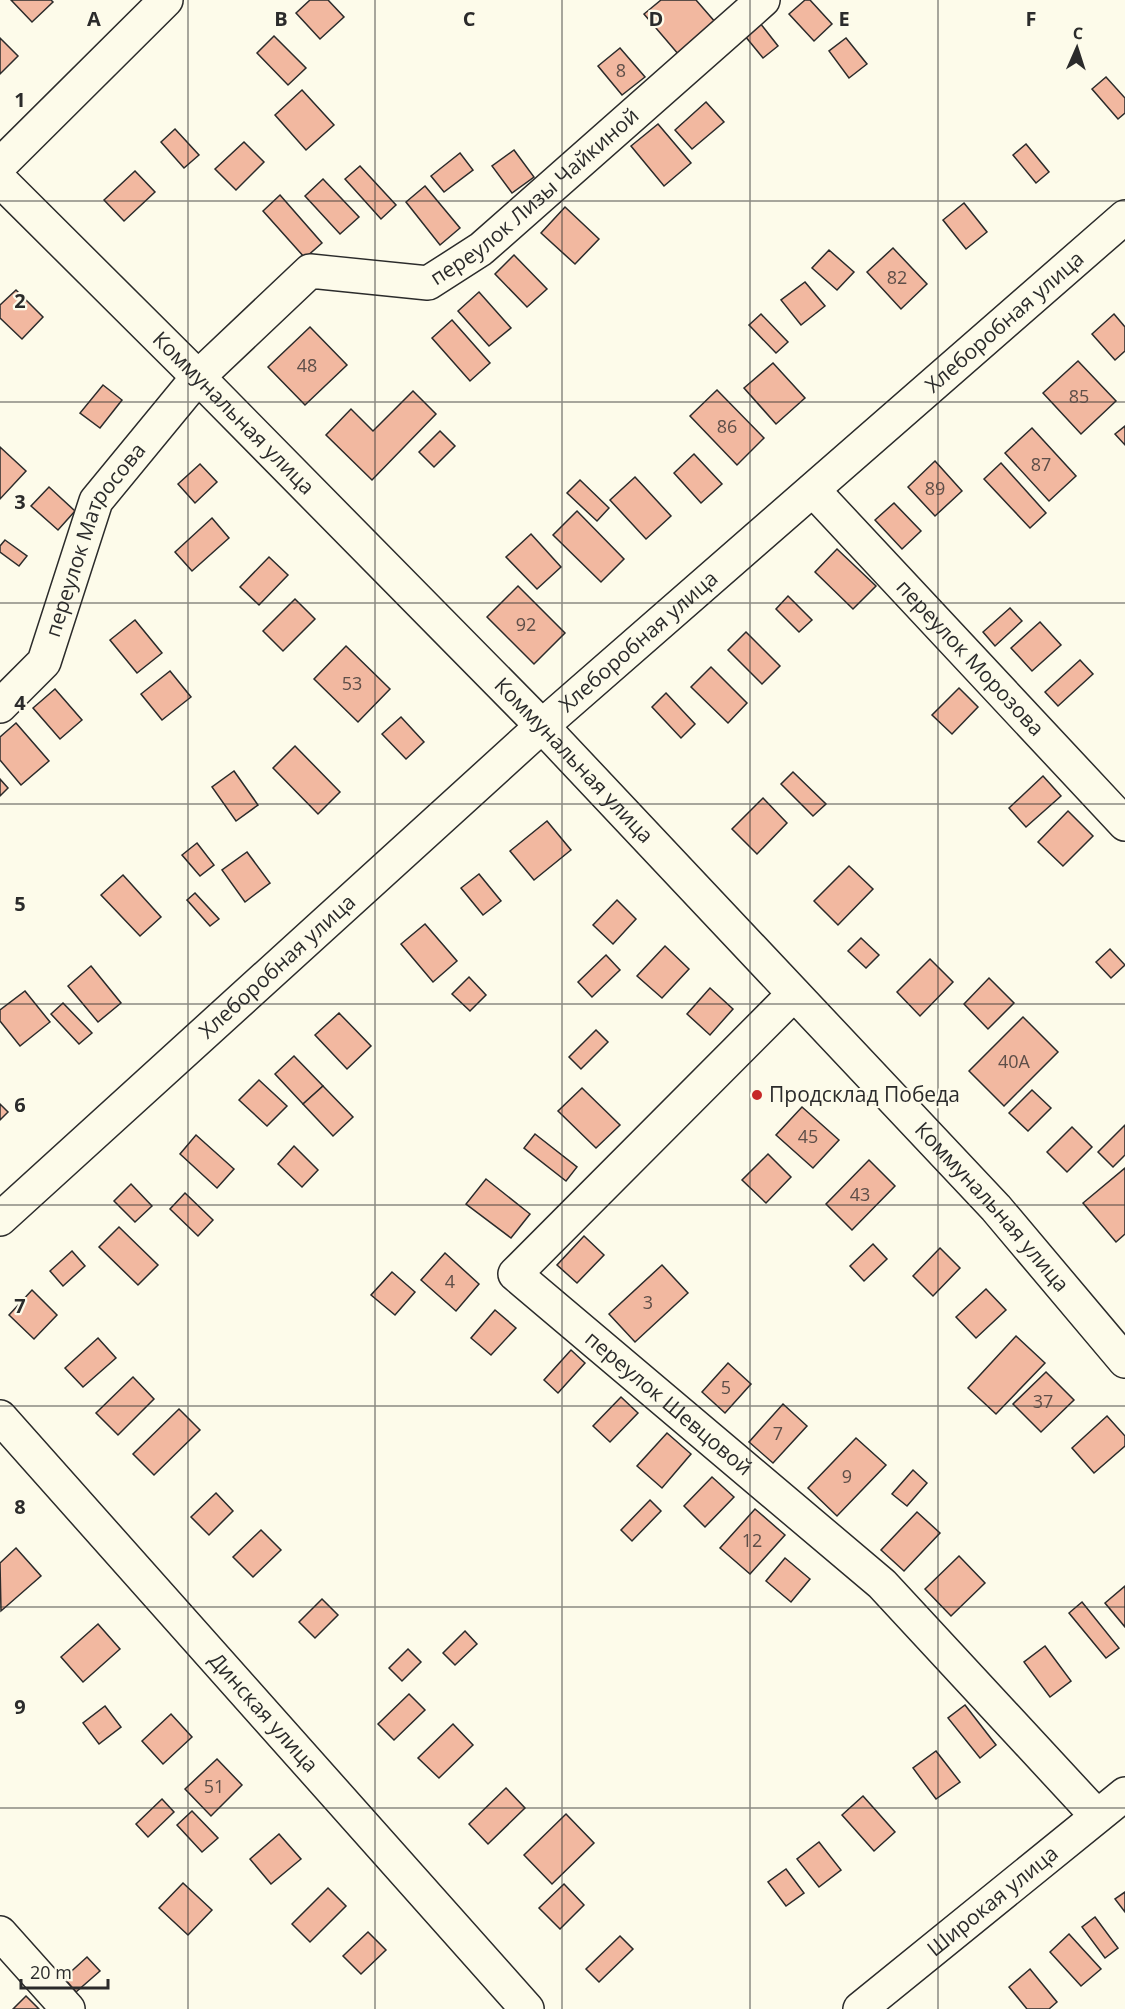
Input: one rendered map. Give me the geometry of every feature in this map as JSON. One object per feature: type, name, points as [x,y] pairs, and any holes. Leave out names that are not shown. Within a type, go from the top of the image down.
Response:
[{"type":"street","points":[[0,165],[166,0]]},
{"type":"street","name":"переулок Лизы Чайкиной","points":[[198,377],[310,271],[428,283],[481,249],[763,0]]},
{"type":"street","name":"Коммунальная улица","points":[[0,180],[542,726],[996,1208],[1125,1361]]},
{"type":"street","name":"Хлеборобная улица","points":[[0,1219],[542,726],[1125,217]]},
{"type":"street","name":"переулок Матросова","points":[[0,706],[44,662],[96,501],[198,377]]},
{"type":"street","name":"переулок Морозова","points":[[813,490],[1125,824]]},
{"type":"street","name":"переулок Шевцовой","points":[[794,994],[515,1274],[882,1584],[1097,1816]]},
{"type":"street","name":"Динская улица","points":[[0,1417],[527,2009]]},
{"type":"street","name":"Широкая улица","points":[[860,2009],[1125,1794]]},
{"type":"street","points":[[0,1934],[68,2009]]},
{"type":"building","points":[[11,0],[51,0],[53,2],[32,22]]},
{"type":"building","points":[[310,0],[328,0],[344,17],[320,39],[296,13]]},
{"type":"building","points":[[661,0],[696,0],[716,23],[679,55],[644,14]]},
{"type":"building","points":[[805,0],[810,0],[832,24],[814,41],[789,14]]},
{"type":"building","points":[[760,23],[778,46],[763,58],[745,36]]},
{"type":"building","points":[[274,36],[306,68],[288,85],[257,53]]},
{"type":"building","points":[[0,38],[18,56],[0,74]]},
{"type":"building","points":[[846,38],[867,64],[849,78],[829,51]]},
{"type":"building","points":[[620,48],[645,77],[622,95],[598,66]]},
{"type":"building","points":[[1106,77],[1125,98],[1125,113],[1118,119],[1092,89]]},
{"type":"building","points":[[302,90],[334,125],[306,150],[275,115]]},
{"type":"building","points":[[706,102],[724,122],[692,149],[675,130]]},
{"type":"building","points":[[658,124],[691,163],[664,186],[631,146]]},
{"type":"building","points":[[175,129],[199,155],[184,168],[161,142]]},
{"type":"building","points":[[244,142],[264,162],[236,190],[215,169]]},
{"type":"building","points":[[1026,144],[1049,172],[1036,183],[1013,155]]},
{"type":"building","points":[[514,150],[534,177],[512,193],[492,166]]},
{"type":"building","points":[[460,153],[473,170],[444,192],[431,176]]},
{"type":"building","points":[[360,166],[396,205],[381,219],[345,179]]},
{"type":"building","points":[[135,171],[155,192],[124,221],[104,200]]},
{"type":"building","points":[[323,179],[359,217],[340,234],[305,196]]},
{"type":"building","points":[[425,186],[460,228],[440,245],[406,202]]},
{"type":"building","points":[[280,195],[322,243],[305,258],[263,211]]},
{"type":"building","points":[[964,203],[987,232],[966,249],[943,220]]},
{"type":"building","points":[[565,207],[599,239],[575,264],[541,233]]},
{"type":"building","points":[[893,248],[927,284],[901,309],[867,272]]},
{"type":"building","points":[[829,250],[854,272],[837,290],[812,268]]},
{"type":"building","points":[[514,255],[547,289],[527,307],[495,274]]},
{"type":"building","points":[[805,282],[825,306],[801,325],[781,300]]},
{"type":"building","points":[[16,290],[43,317],[22,339],[0,318],[0,305]]},
{"type":"building","points":[[479,292],[511,328],[489,346],[458,311]]},
{"type":"building","points":[[761,314],[788,342],[776,353],[749,325]]},
{"type":"building","points":[[1114,314],[1125,327],[1125,351],[1115,360],[1092,334]]},
{"type":"building","points":[[452,320],[490,363],[470,381],[432,338]]},
{"type":"building","points":[[310,327],[347,365],[305,405],[268,367]]},
{"type":"building","points":[[1078,361],[1116,401],[1081,434],[1043,393]]},
{"type":"building","points":[[773,363],[805,398],[776,424],[744,388]]},
{"type":"building","points":[[103,385],[122,400],[100,428],[80,413]]},
{"type":"building","points":[[717,390],[764,438],[737,465],[690,416]]},
{"type":"building","points":[[413,391],[436,414],[372,480],[326,435],[351,409],[373,431]]},
{"type":"building","points":[[1125,426],[1125,445],[1115,434]]},
{"type":"building","points":[[1032,428],[1076,476],[1049,501],[1005,453]]},
{"type":"building","points":[[440,431],[455,446],[434,467],[419,452]]},
{"type":"building","points":[[0,447],[26,471],[0,499]]},
{"type":"building","points":[[694,454],[722,484],[701,503],[674,473]]},
{"type":"building","points":[[935,461],[962,491],[935,516],[908,487]]},
{"type":"building","points":[[1001,463],[1046,513],[1030,528],[984,479]]},
{"type":"building","points":[[200,464],[217,482],[195,503],[178,484]]},
{"type":"building","points":[[635,477],[671,516],[646,539],[610,500]]},
{"type":"building","points":[[580,480],[609,508],[597,521],[567,493]]},
{"type":"building","points":[[49,487],[75,511],[58,530],[31,506]]},
{"type":"building","points":[[894,503],[921,531],[902,549],[875,520]]},
{"type":"building","points":[[577,511],[624,559],[601,582],[553,535]]},
{"type":"building","points":[[212,518],[229,538],[192,571],[175,552]]},
{"type":"building","points":[[531,534],[561,567],[537,589],[506,557]]},
{"type":"building","points":[[5,540],[27,556],[19,566],[0,552],[0,546]]},
{"type":"building","points":[[837,549],[876,586],[853,609],[815,572]]},
{"type":"building","points":[[269,557],[288,575],[259,605],[240,587]]},
{"type":"building","points":[[518,586],[565,633],[534,664],[487,617]]},
{"type":"building","points":[[788,596],[812,620],[799,632],[776,609]]},
{"type":"building","points":[[295,599],[315,619],[283,651],[263,631]]},
{"type":"building","points":[[1010,608],[1022,621],[995,646],[983,632]]},
{"type":"building","points":[[135,620],[162,653],[137,673],[110,640]]},
{"type":"building","points":[[1040,622],[1061,645],[1032,671],[1011,648]]},
{"type":"building","points":[[746,632],[780,666],[762,684],[728,650]]},
{"type":"building","points":[[346,646],[390,689],[358,722],[314,679]]},
{"type":"building","points":[[1080,660],[1093,674],[1058,706],[1045,692]]},
{"type":"building","points":[[711,667],[747,703],[728,723],[691,687]]},
{"type":"building","points":[[170,671],[191,697],[162,720],[141,694]]},
{"type":"building","points":[[959,688],[978,707],[952,734],[932,715]]},
{"type":"building","points":[[55,689],[82,720],[60,739],[33,708]]},
{"type":"building","points":[[666,693],[695,724],[681,738],[652,707]]},
{"type":"building","points":[[401,717],[424,742],[406,759],[382,734]]},
{"type":"building","points":[[16,723],[49,761],[21,785],[0,760],[0,737]]},
{"type":"building","points":[[295,746],[340,792],[318,814],[273,768]]},
{"type":"building","points":[[234,771],[258,805],[236,821],[212,787]]},
{"type":"building","points":[[793,772],[826,804],[813,816],[781,784]]},
{"type":"building","points":[[1043,776],[1061,796],[1026,827],[1009,808]]},
{"type":"building","points":[[0,779],[8,788],[0,796]]},
{"type":"building","points":[[763,798],[787,823],[757,854],[732,829]]},
{"type":"building","points":[[1068,811],[1093,836],[1063,866],[1038,842]]},
{"type":"building","points":[[547,821],[571,850],[534,880],[510,851]]},
{"type":"building","points":[[197,843],[214,865],[200,876],[182,855]]},
{"type":"building","points":[[247,852],[270,883],[245,902],[222,870]]},
{"type":"building","points":[[849,866],[873,889],[838,925],[814,901]]},
{"type":"building","points":[[479,874],[501,901],[483,915],[461,888]]},
{"type":"building","points":[[123,875],[161,917],[140,936],[101,895]]},
{"type":"building","points":[[195,893],[219,919],[210,926],[187,900]]},
{"type":"building","points":[[617,900],[636,919],[613,944],[593,925]]},
{"type":"building","points":[[425,924],[457,961],[433,982],[401,944]]},
{"type":"building","points":[[861,938],[879,955],[866,968],[848,951]]},
{"type":"building","points":[[665,946],[689,969],[662,998],[637,976]]},
{"type":"building","points":[[1110,949],[1125,965],[1111,978],[1096,962]]},
{"type":"building","points":[[606,955],[620,970],[592,997],[578,982]]},
{"type":"building","points":[[930,959],[953,982],[920,1016],[897,992]]},
{"type":"building","points":[[91,966],[121,1003],[98,1022],[68,986]]},
{"type":"building","points":[[469,977],[486,995],[470,1011],[452,994]]},
{"type":"building","points":[[989,978],[1014,1003],[988,1029],[964,1004]]},
{"type":"building","points":[[710,988],[733,1009],[710,1035],[687,1014]]},
{"type":"building","points":[[25,991],[50,1022],[20,1046],[0,1021],[0,1010]]},
{"type":"building","points":[[63,1003],[92,1033],[79,1044],[51,1014]]},
{"type":"building","points":[[339,1013],[371,1046],[347,1069],[315,1035]]},
{"type":"building","points":[[1023,1017],[1058,1052],[1004,1106],[969,1071]]},
{"type":"building","points":[[596,1030],[608,1042],[581,1069],[569,1057]]},
{"type":"building","points":[[294,1056],[323,1086],[303,1104],[275,1074]]},
{"type":"building","points":[[259,1080],[287,1106],[267,1126],[239,1100]]},
{"type":"building","points":[[323,1086],[353,1117],[333,1136],[303,1104]]},
{"type":"building","points":[[582,1088],[620,1125],[596,1148],[558,1111]]},
{"type":"building","points":[[1032,1090],[1051,1108],[1028,1131],[1009,1113]]},
{"type":"building","points":[[0,1104],[8,1112],[0,1120]]},
{"type":"building","points":[[802,1107],[839,1140],[813,1168],[776,1135]]},
{"type":"building","points":[[1125,1125],[1125,1155],[1113,1167],[1098,1152]]},
{"type":"building","points":[[1072,1127],[1092,1147],[1067,1172],[1047,1152]]},
{"type":"building","points":[[535,1134],[577,1167],[566,1181],[524,1148]]},
{"type":"building","points":[[196,1135],[234,1169],[217,1188],[180,1154]]},
{"type":"building","points":[[294,1146],[318,1170],[302,1187],[278,1164]]},
{"type":"building","points":[[768,1154],[791,1177],[766,1203],[742,1180]]},
{"type":"building","points":[[869,1160],[895,1186],[852,1230],[826,1204]]},
{"type":"building","points":[[1125,1168],[1125,1234],[1116,1242],[1083,1203]]},
{"type":"building","points":[[486,1179],[530,1214],[511,1238],[466,1204]]},
{"type":"building","points":[[131,1184],[152,1206],[135,1222],[114,1201]]},
{"type":"building","points":[[185,1193],[213,1220],[198,1236],[170,1209]]},
{"type":"building","points":[[119,1227],[158,1265],[138,1285],[99,1247]]},
{"type":"building","points":[[584,1236],[604,1255],[577,1283],[557,1265]]},
{"type":"building","points":[[873,1244],[887,1259],[864,1281],[850,1266]]},
{"type":"building","points":[[940,1248],[960,1268],[933,1296],[913,1276]]},
{"type":"building","points":[[72,1251],[85,1266],[63,1286],[50,1271]]},
{"type":"building","points":[[445,1253],[479,1284],[456,1311],[421,1280]]},
{"type":"building","points":[[662,1265],[688,1293],[635,1342],[609,1314]]},
{"type":"building","points":[[392,1272],[415,1292],[395,1315],[371,1295]]},
{"type":"building","points":[[986,1289],[1006,1310],[976,1338],[956,1317]]},
{"type":"building","points":[[32,1290],[57,1315],[34,1339],[9,1315]]},
{"type":"building","points":[[495,1310],[516,1328],[491,1355],[471,1338]]},
{"type":"building","points":[[1016,1336],[1045,1363],[996,1414],[968,1388]]},
{"type":"building","points":[[98,1338],[116,1358],[83,1387],[65,1368]]},
{"type":"building","points":[[571,1350],[585,1363],[558,1393],[544,1380]]},
{"type":"building","points":[[728,1363],[751,1384],[725,1413],[702,1392]]},
{"type":"building","points":[[1046,1372],[1074,1400],[1041,1432],[1013,1404]]},
{"type":"building","points":[[133,1377],[154,1399],[118,1435],[96,1413]]},
{"type":"building","points":[[621,1397],[638,1413],[610,1442],[593,1426]]},
{"type":"building","points":[[783,1404],[807,1426],[773,1463],[749,1442]]},
{"type":"building","points":[[179,1409],[200,1430],[154,1475],[133,1454]]},
{"type":"building","points":[[1107,1416],[1125,1436],[1125,1446],[1094,1473],[1072,1448]]},
{"type":"building","points":[[667,1433],[691,1454],[662,1488],[637,1466]]},
{"type":"building","points":[[856,1438],[886,1465],[837,1516],[808,1488]]},
{"type":"building","points":[[913,1470],[927,1483],[907,1506],[892,1494]]},
{"type":"building","points":[[712,1477],[734,1497],[705,1527],[684,1506]]},
{"type":"building","points":[[216,1493],[233,1511],[209,1535],[191,1517]]},
{"type":"building","points":[[650,1500],[661,1511],[632,1541],[621,1530]]},
{"type":"building","points":[[755,1509],[785,1535],[750,1574],[720,1548]]},
{"type":"building","points":[[917,1512],[940,1533],[904,1571],[881,1550]]},
{"type":"building","points":[[261,1530],[281,1550],[253,1577],[233,1557]]},
{"type":"building","points":[[16,1548],[41,1576],[1,1611],[0,1563]]},
{"type":"building","points":[[959,1556],[985,1583],[951,1616],[925,1589]]},
{"type":"building","points":[[785,1558],[810,1579],[791,1602],[766,1581]]},
{"type":"building","points":[[1125,1586],[1125,1627],[1105,1603]]},
{"type":"building","points":[[322,1599],[338,1615],[315,1638],[299,1622]]},
{"type":"building","points":[[1082,1602],[1119,1648],[1106,1658],[1069,1613]]},
{"type":"building","points":[[98,1624],[120,1649],[83,1682],[61,1657]]},
{"type":"building","points":[[465,1631],[477,1644],[455,1665],[443,1653]]},
{"type":"building","points":[[1045,1646],[1071,1681],[1050,1697],[1024,1662]]},
{"type":"building","points":[[408,1649],[421,1662],[402,1681],[389,1668]]},
{"type":"building","points":[[409,1694],[425,1710],[394,1740],[378,1724]]},
{"type":"building","points":[[965,1705],[996,1745],[980,1758],[948,1718]]},
{"type":"building","points":[[105,1706],[121,1727],[99,1744],[83,1723]]},
{"type":"building","points":[[171,1714],[192,1737],[163,1764],[142,1741]]},
{"type":"building","points":[[453,1724],[473,1745],[439,1778],[418,1758]]},
{"type":"building","points":[[936,1751],[960,1782],[936,1799],[913,1768]]},
{"type":"building","points":[[217,1759],[242,1785],[211,1816],[185,1789]]},
{"type":"building","points":[[506,1788],[525,1808],[488,1844],[469,1824]]},
{"type":"building","points":[[863,1796],[895,1832],[874,1851],[842,1815]]},
{"type":"building","points":[[162,1799],[174,1812],[148,1837],[136,1824]]},
{"type":"building","points":[[192,1811],[218,1838],[202,1852],[177,1825]]},
{"type":"building","points":[[566,1814],[594,1843],[552,1884],[524,1855]]},
{"type":"building","points":[[279,1834],[301,1859],[271,1884],[250,1859]]},
{"type":"building","points":[[819,1842],[841,1870],[819,1887],[797,1859]]},
{"type":"building","points":[[786,1869],[804,1893],[786,1906],[768,1882]]},
{"type":"building","points":[[183,1883],[212,1910],[188,1935],[159,1908]]},
{"type":"building","points":[[564,1884],[584,1905],[560,1929],[539,1908]]},
{"type":"building","points":[[328,1888],[346,1906],[310,1942],[292,1924]]},
{"type":"building","points":[[1125,1892],[1125,1912],[1115,1899]]},
{"type":"building","points":[[1095,1917],[1118,1948],[1105,1958],[1082,1927]]},
{"type":"building","points":[[368,1932],[386,1950],[361,1974],[343,1956]]},
{"type":"building","points":[[1069,1934],[1101,1969],[1081,1986],[1050,1952]]},
{"type":"building","points":[[620,1936],[633,1949],[599,1982],[586,1969]]},
{"type":"building","points":[[87,1957],[100,1971],[76,1992],[64,1978]]},
{"type":"building","points":[[1030,1969],[1057,2002],[1049,2009],[1027,2009],[1009,1987]]},
{"type":"building","points":[[26,1996],[39,2009],[13,2009]]},
{"type":"place","name":"Продсклад Победа","points":[[757,1095]]}]
